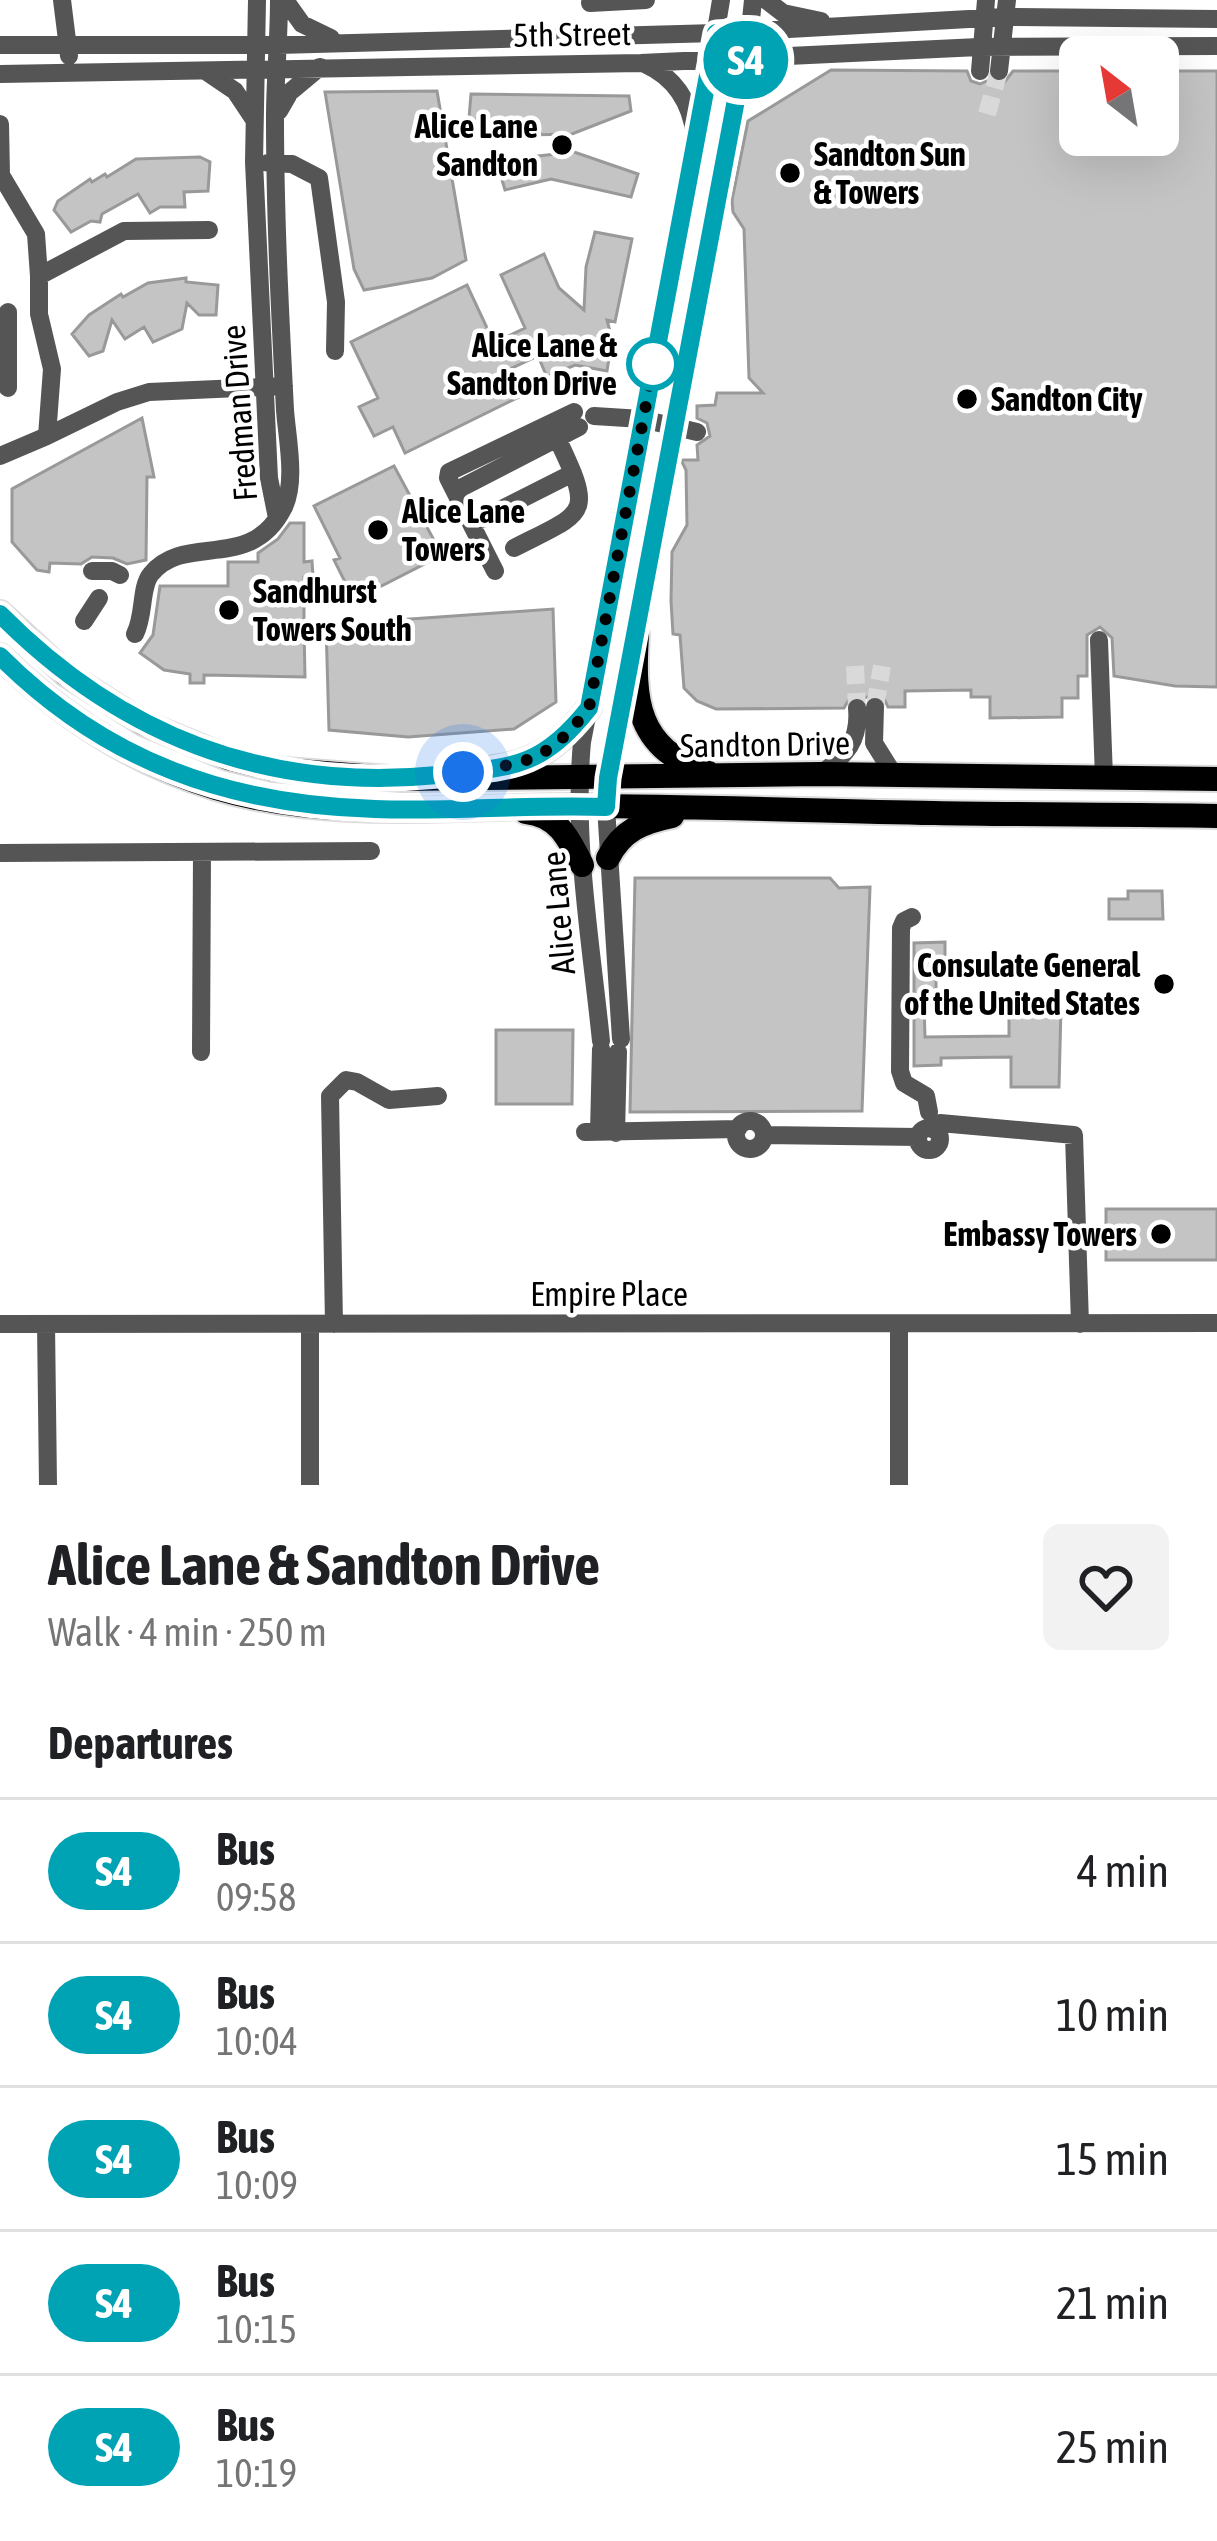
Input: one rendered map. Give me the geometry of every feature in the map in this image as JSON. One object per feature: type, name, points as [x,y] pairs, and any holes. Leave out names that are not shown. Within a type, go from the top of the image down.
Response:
[{"type":"main road","name":"Sandton Drive","points":[[0,614],[31,645],[102,699],[186,742],[272,769],[402,778],[821,774],[1217,779]]},
{"type":"main road","points":[[637,635],[640,710],[658,746],[685,764],[737,778]]},
{"type":"main road","name":"Sandton Drive","points":[[0,656],[65,712],[109,742],[217,788],[286,803],[375,809],[722,806],[1217,816]]},
{"type":"main road","points":[[402,778],[531,760],[564,740],[589,708]]},
{"type":"main road","points":[[608,858],[636,826],[722,806]]},
{"type":"main road","points":[[494,808],[549,818],[565,832],[582,865]]},
{"type":"street","points":[[62,0],[70,72]]},
{"type":"street","name":"Fredman Drive","points":[[257,0],[254,162],[263,350],[275,387]]},
{"type":"street","points":[[282,0],[302,24],[339,41]]},
{"type":"street","name":"Fredman Drive","points":[[135,634],[142,621],[147,578],[155,570],[174,557],[232,550],[257,537],[277,518],[269,478],[277,429],[275,118],[282,0]]},
{"type":"street","points":[[590,3],[646,0]]},
{"type":"street","name":"Alice Lane","points":[[610,1045],[608,858],[579,778],[721,0]]},
{"type":"street","name":"Alice Lane","points":[[610,1045],[582,865],[593,807],[608,778],[637,635],[753,0]]},
{"type":"street","points":[[766,0],[794,16],[876,27]]},
{"type":"street","points":[[985,10],[979,46],[989,71],[1001,47],[1006,9]]},
{"type":"street","name":"5th Street","points":[[0,45],[278,45],[716,33],[876,27],[1006,9],[1217,19]]},
{"type":"street","name":"5th Street","points":[[0,74],[641,63],[979,46],[1217,46]]},
{"type":"street","points":[[641,63],[658,70],[680,90],[693,124],[696,152]]},
{"type":"street","points":[[275,118],[290,92],[320,67]]},
{"type":"street","points":[[206,71],[235,91],[254,118]]},
{"type":"street","points":[[0,124],[2,184],[36,234],[39,314],[52,369],[47,436]]},
{"type":"street","points":[[254,162],[292,164],[319,178],[336,302],[335,351]]},
{"type":"street","points":[[39,276],[124,231],[209,230]]},
{"type":"street","points":[[8,388],[4,312],[39,314]]},
{"type":"street","points":[[233,389],[257,367],[263,350]]},
{"type":"street","points":[[0,456],[117,401],[148,392],[275,387]]},
{"type":"street","points":[[496,571],[448,475],[454,468],[583,418],[642,419],[698,432]]},
{"type":"street","points":[[455,491],[557,438],[583,418]]},
{"type":"street","points":[[514,548],[574,518],[580,508],[581,494],[557,438]]},
{"type":"street","points":[[472,524],[572,470]]},
{"type":"street","points":[[92,571],[120,575]]},
{"type":"street","points":[[84,621],[99,598]]},
{"type":"street","points":[[1099,640],[1104,778]]},
{"type":"street","points":[[821,774],[844,757],[856,740],[866,708],[874,743],[894,776]]},
{"type":"street","points":[[0,853],[370,850]]},
{"type":"street","points":[[201,1052],[202,852]]},
{"type":"street","points":[[912,917],[901,928],[900,1071],[904,1083],[926,1096],[926,1126]]},
{"type":"street","points":[[610,1045],[600,1133],[695,1131],[740,1138],[754,1122],[764,1136],[940,1124],[1074,1136],[1080,1324]]},
{"type":"street","points":[[334,1324],[330,1096],[346,1080],[389,1100],[438,1096]]},
{"type":"street","name":"Empire Place","points":[[0,1324],[1217,1323]]},
{"type":"street","points":[[46,1324],[48,1485]]},
{"type":"street","points":[[310,1324],[310,1485]]},
{"type":"street","points":[[899,1324],[899,1485]]},
{"type":"building","name":"Sandton City","points":[[831,70],[967,71],[971,81],[980,84],[989,80],[1003,84],[1013,71],[1059,71],[1059,156],[1179,156],[1179,71],[1217,71],[1217,687],[1114,676],[1112,638],[1100,627],[1087,635],[1087,676],[1078,676],[1078,698],[1062,698],[1062,717],[990,718],[990,697],[971,697],[971,690],[905,691],[905,707],[888,707],[883,696],[874,694],[851,696],[844,708],[716,709],[697,701],[684,688],[680,635],[673,634],[671,601],[672,552],[687,525],[686,470],[681,460],[698,460],[697,445],[710,436],[707,423],[697,418],[697,406],[715,405],[717,393],[763,393],[749,378],[744,229],[733,212],[732,200],[748,121]]},
{"type":"building","points":[[437,91],[466,260],[432,278],[364,290],[354,269],[325,92]]},
{"type":"building","points":[[471,94],[629,96],[631,111],[572,134],[528,135],[469,118]]},
{"type":"building","points":[[574,152],[638,174],[631,197],[551,179],[505,190],[499,170],[520,158]]},
{"type":"building","points":[[200,157],[210,162],[208,191],[184,192],[185,207],[160,207],[150,213],[138,194],[102,214],[100,222],[91,221],[71,232],[54,210],[58,201],[90,179],[107,177],[136,159]]},
{"type":"building","points":[[595,232],[632,239],[615,322],[607,320],[612,339],[607,371],[575,365],[547,377],[538,356],[508,370],[521,396],[405,453],[393,427],[374,436],[359,407],[378,398],[351,342],[467,285],[494,343],[525,328],[501,275],[544,254],[559,288],[584,310],[586,267]]},
{"type":"building","points":[[186,278],[186,282],[218,285],[216,315],[199,315],[187,303],[182,329],[153,342],[144,327],[125,339],[112,320],[103,351],[89,356],[72,334],[89,315],[121,294],[148,283]]},
{"type":"building","points":[[142,418],[154,477],[147,477],[146,560],[127,564],[92,557],[81,564],[50,563],[49,572],[37,570],[12,542],[12,489]]},
{"type":"building","name":"Alice Lane Towers","points":[[394,466],[442,555],[354,600],[314,506]]},
{"type":"building","name":"Sandhurst Towers South","points":[[290,523],[304,523],[304,562],[312,561],[313,576],[304,577],[304,625],[299,627],[304,627],[305,677],[204,675],[204,683],[190,683],[190,674],[164,670],[140,653],[153,635],[160,586],[228,586],[228,562],[258,562],[258,553]]},
{"type":"building","points":[[553,609],[556,702],[514,729],[408,737],[329,730],[326,625]]},
{"type":"building","points":[[635,878],[830,878],[839,888],[870,887],[862,1111],[630,1112]]},
{"type":"building","points":[[1128,891],[1162,891],[1163,919],[1109,919],[1109,899],[1128,899]]},
{"type":"building","points":[[945,942],[945,963],[936,963],[936,1005],[924,1005],[925,1037],[1009,1036],[1009,1009],[1028,1008],[1028,1002],[1061,1007],[1059,1087],[1011,1087],[1011,1057],[941,1058],[941,1065],[914,1066],[914,943]]},
{"type":"building","points":[[496,1030],[573,1030],[572,1104],[496,1104]]},
{"type":"building","name":"Embassy Towers","points":[[1106,1209],[1217,1209],[1217,1260],[1106,1260]]},
{"type":"tunnel","points":[[987,114],[999,71]]},
{"type":"tunnel","points":[[855,666],[857,708]]},
{"type":"tunnel","points":[[875,707],[882,666]]},
{"type":"bus line","name":"S4","points":[[0,614],[66,674],[143,723],[228,758],[272,769],[402,778],[507,766],[552,750],[589,708],[716,33],[749,31],[606,807],[375,809],[286,803],[217,788],[109,742],[23,679],[0,656]]},
{"type":"place","name":"Alice Lane Sandton","points":[[562,145]]},
{"type":"place","name":"Sandton Sun & Towers","points":[[790,173]]},
{"type":"place","name":"Alice Lane & Sandton Drive","points":[[653,364]]},
{"type":"place","name":"Sandton City","points":[[967,399]]},
{"type":"place","name":"Alice Lane Towers","points":[[378,530]]},
{"type":"place","name":"Sandhurst Towers South","points":[[229,610]]},
{"type":"place","name":"Consulate General of the United States","points":[[1164,984]]},
{"type":"place","name":"Embassy Towers","points":[[1161,1234]]},
{"type":"route","points":[[463,772],[507,766],[549,752],[589,708],[657,346],[653,364]]}]
